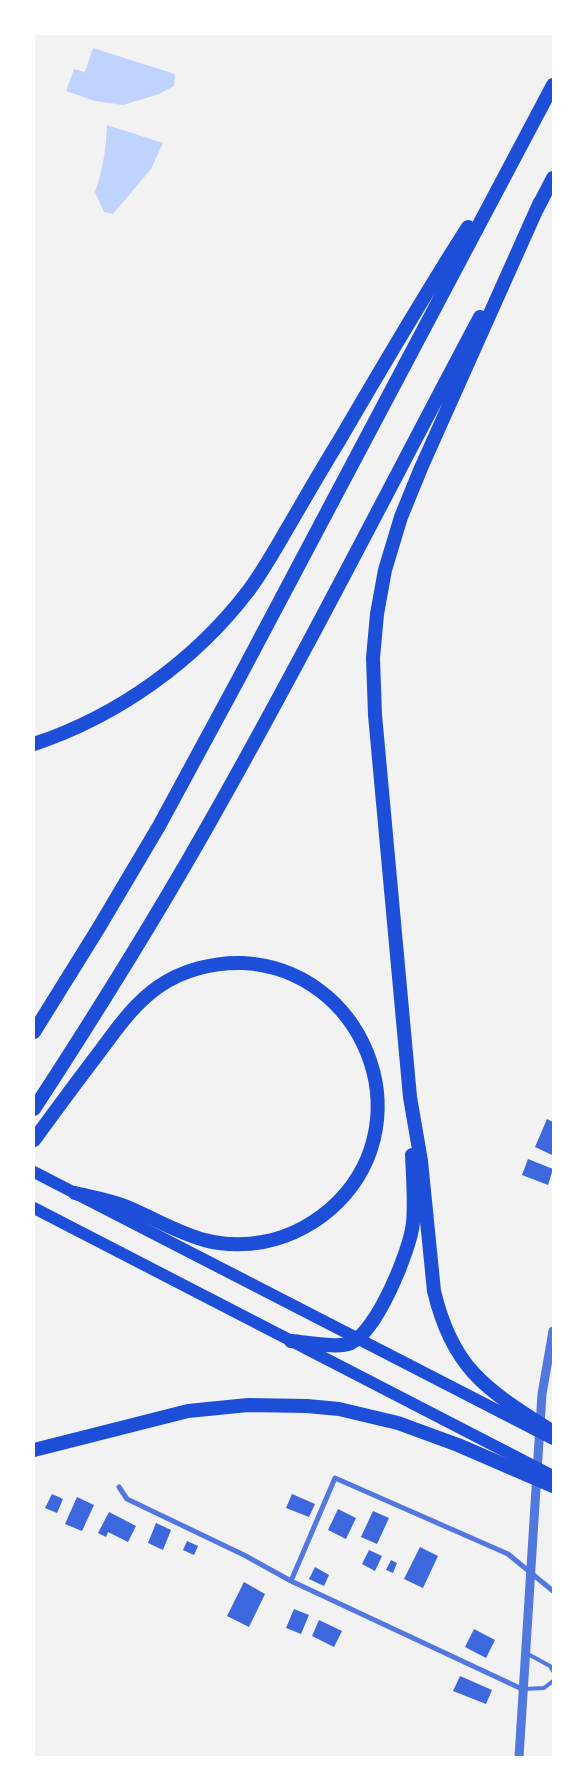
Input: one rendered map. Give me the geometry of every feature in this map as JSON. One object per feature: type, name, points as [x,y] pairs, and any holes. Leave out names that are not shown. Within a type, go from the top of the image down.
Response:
[{"type":"highway","points":[[34,1032],[159,826],[193,764],[553,85]]},
{"type":"highway","points":[[34,744],[84,724],[131,699],[162,677],[229,614],[264,568],[418,305],[517,151]]},
{"type":"highway","points":[[34,1109],[145,933],[227,792],[553,178]]},
{"type":"highway","points":[[291,1341],[344,1345],[358,1339],[377,1313],[404,1258],[411,1236],[413,1209],[410,1097],[375,715],[373,658],[378,614],[385,570],[401,517],[540,202]]},
{"type":"highway","points":[[34,1140],[134,1008],[159,986],[178,975],[196,969],[217,965],[255,964],[276,968],[297,976],[329,997],[342,1010],[360,1035],[369,1059],[377,1090],[377,1120],[371,1148],[360,1172],[344,1195],[319,1218],[302,1229],[264,1242],[246,1244],[210,1242],[181,1233],[125,1206],[75,1193]]},
{"type":"highway","points":[[34,1022],[61,990]]},
{"type":"highway","points":[[410,1097],[421,1160],[434,1291],[444,1326],[456,1351],[477,1378],[493,1392],[553,1432]]},
{"type":"highway","points":[[34,1172],[553,1440]]},
{"type":"highway","points":[[34,1208],[553,1476]]},
{"type":"highway","points":[[34,1450],[188,1411],[248,1405],[307,1406],[338,1409],[398,1422],[458,1445],[553,1486]]},
{"type":"street","points":[[518,1757],[542,1394],[553,1331]]},
{"type":"street","points":[[290,1580],[335,1478],[508,1554],[553,1592]]},
{"type":"street","points":[[119,1487],[128,1499],[244,1554],[290,1580],[522,1689]]},
{"type":"lane","points":[[524,1652],[550,1666],[553,1671]]},
{"type":"lane","points":[[522,1689],[544,1688],[553,1680]]},
{"type":"water","points":[[93,48],[175,74],[174,86],[159,94],[123,105],[95,101],[66,91],[74,69],[85,72]]},
{"type":"water","points":[[107,125],[163,143],[151,169],[113,214],[104,212],[95,192],[104,159]]},
{"type":"building","points":[[547,1119],[553,1122],[552,1155],[535,1147]]},
{"type":"building","points":[[528,1159],[553,1169],[548,1185],[522,1175]]},
{"type":"building","points":[[52,1494],[63,1499],[57,1513],[45,1508]]},
{"type":"building","points":[[292,1494],[315,1504],[309,1517],[286,1508]]},
{"type":"building","points":[[77,1497],[94,1505],[82,1531],[65,1524]]},
{"type":"building","points":[[338,1509],[356,1518],[346,1539],[328,1530]]},
{"type":"building","points":[[373,1511],[389,1518],[377,1544],[361,1537]]},
{"type":"building","points":[[109,1512],[136,1526],[128,1542],[108,1532],[106,1537],[98,1533]]},
{"type":"building","points":[[156,1523],[171,1530],[163,1550],[148,1543]]},
{"type":"building","points":[[187,1541],[198,1546],[194,1555],[183,1550]]},
{"type":"building","points":[[420,1547],[438,1556],[423,1588],[404,1579]]},
{"type":"building","points":[[369,1550],[382,1556],[375,1571],[362,1564]]},
{"type":"building","points":[[391,1560],[397,1563],[393,1573],[386,1570]]},
{"type":"building","points":[[315,1567],[329,1575],[324,1586],[309,1579]]},
{"type":"building","points":[[244,1582],[265,1594],[249,1627],[227,1616]]},
{"type":"building","points":[[294,1609],[309,1615],[301,1634],[286,1628]]},
{"type":"building","points":[[319,1620],[342,1631],[334,1647],[312,1636]]},
{"type":"building","points":[[474,1629],[495,1640],[486,1658],[465,1647]]},
{"type":"building","points":[[460,1676],[492,1690],[486,1704],[453,1691]]}]
